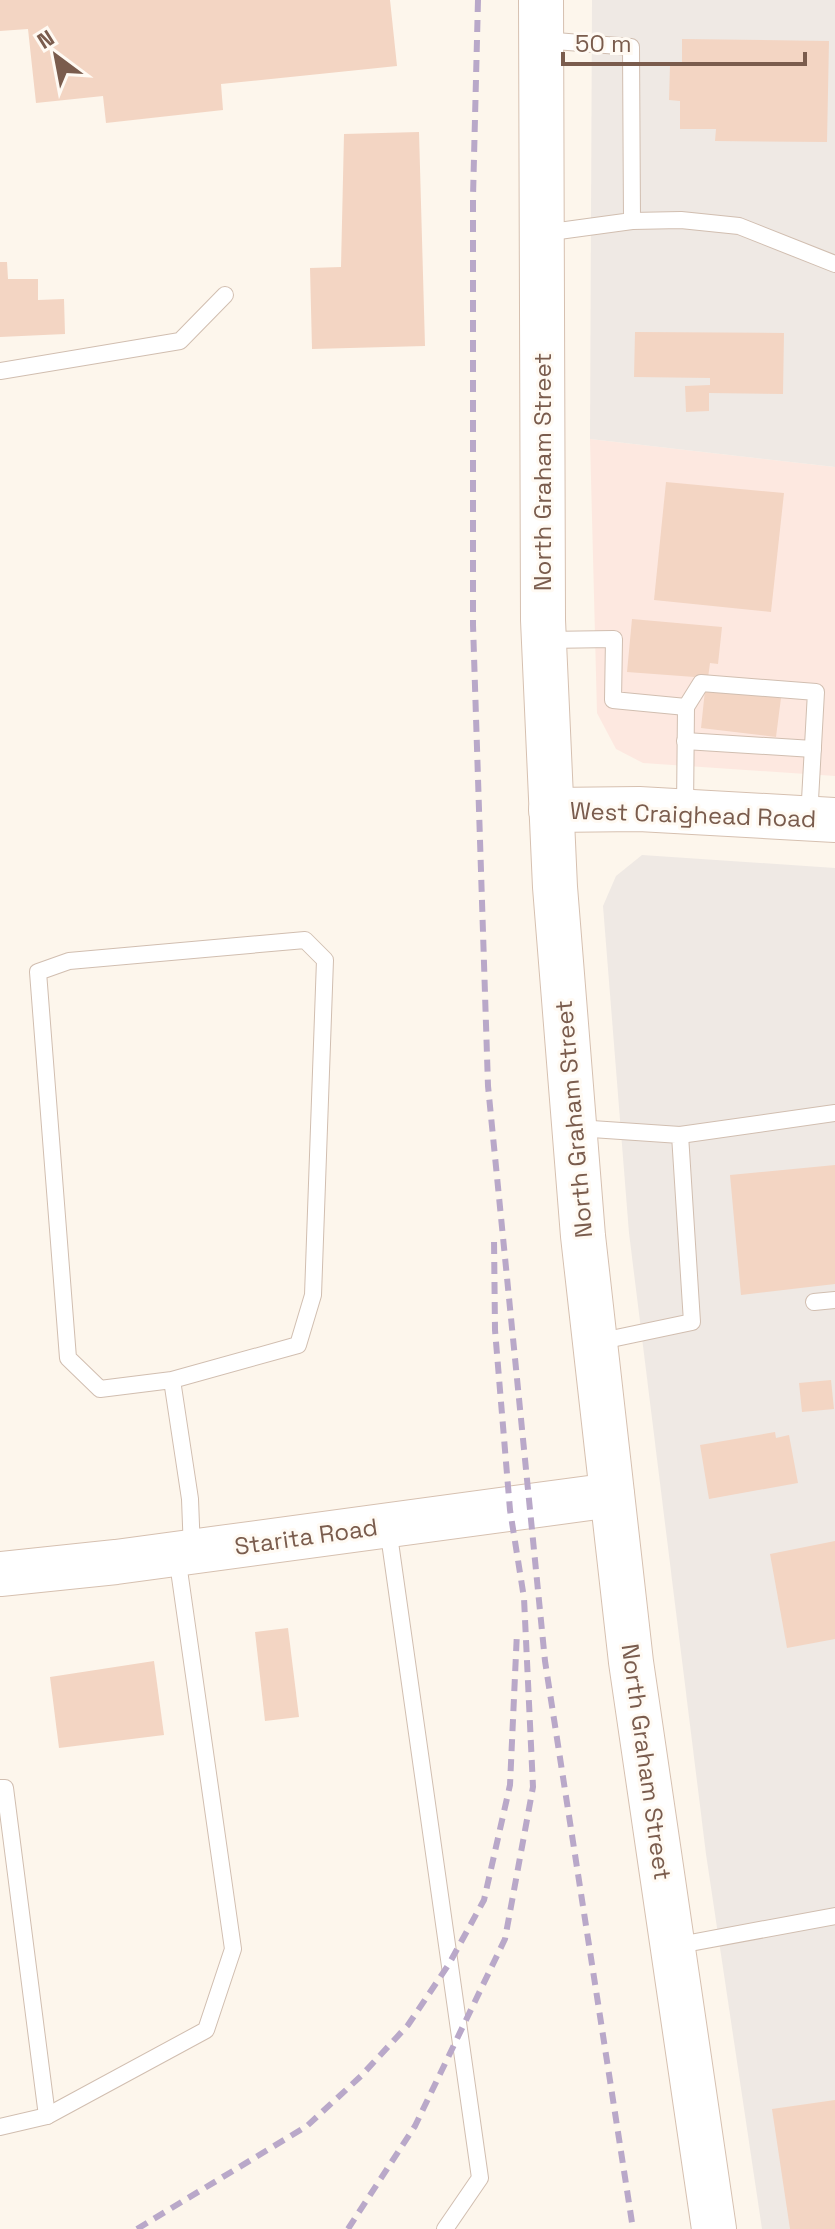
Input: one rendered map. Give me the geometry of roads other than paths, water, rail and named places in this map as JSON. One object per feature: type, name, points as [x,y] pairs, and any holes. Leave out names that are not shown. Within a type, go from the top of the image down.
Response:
[{"type":"main road","name":"North Graham Street","points":[[541,20],[543,640],[551,810],[574,1128],[631,1662],[714,2229]]},
{"type":"main road","name":"West Craighead Road","points":[[551,810],[685,811],[822,819]]},
{"type":"main road","name":"Starita Road","points":[[0,1574],[185,1553],[612,1495]]},
{"type":"lane","points":[[541,20],[631,47],[632,221]]},
{"type":"lane","points":[[544,233],[632,221],[681,220],[739,226],[835,264]]},
{"type":"lane","points":[[0,371],[180,341],[225,295]]},
{"type":"lane","points":[[543,640],[614,639],[613,700],[686,707]]},
{"type":"lane","points":[[685,811],[686,707],[701,683],[744,690],[816,692],[813,749],[822,819]]},
{"type":"lane","points":[[685,741],[739,738],[813,749]]},
{"type":"lane","points":[[305,940],[325,960],[313,1295],[302,1333],[298,1345],[172,1380],[100,1389],[68,1358],[38,972],[69,961],[305,940]]},
{"type":"lane","points":[[574,1128],[680,1135],[835,1113]]},
{"type":"lane","points":[[595,1342],[692,1322],[680,1135]]},
{"type":"lane","points":[[814,1302],[835,1300]]},
{"type":"lane","points":[[0,2127],[47,2116],[206,2030],[233,1949],[185,1553],[190,1499],[172,1380]]},
{"type":"lane","points":[[388,1526],[480,2178],[445,2229]]},
{"type":"lane","points":[[0,1788],[5,1788],[47,2116]]},
{"type":"lane","points":[[673,1947],[835,1916]]},
{"type":"railway","points":[[478,0],[473,197],[473,625],[488,1086],[545,1661],[633,2229]]},
{"type":"railway","points":[[348,2229],[415,2126],[505,1939],[533,1787],[524,1598],[510,1510],[495,1330],[494,1238]]},
{"type":"railway","points":[[137,2229],[307,2126],[361,2076],[408,2025],[449,1964],[484,1900],[510,1785],[517,1632]]}]
